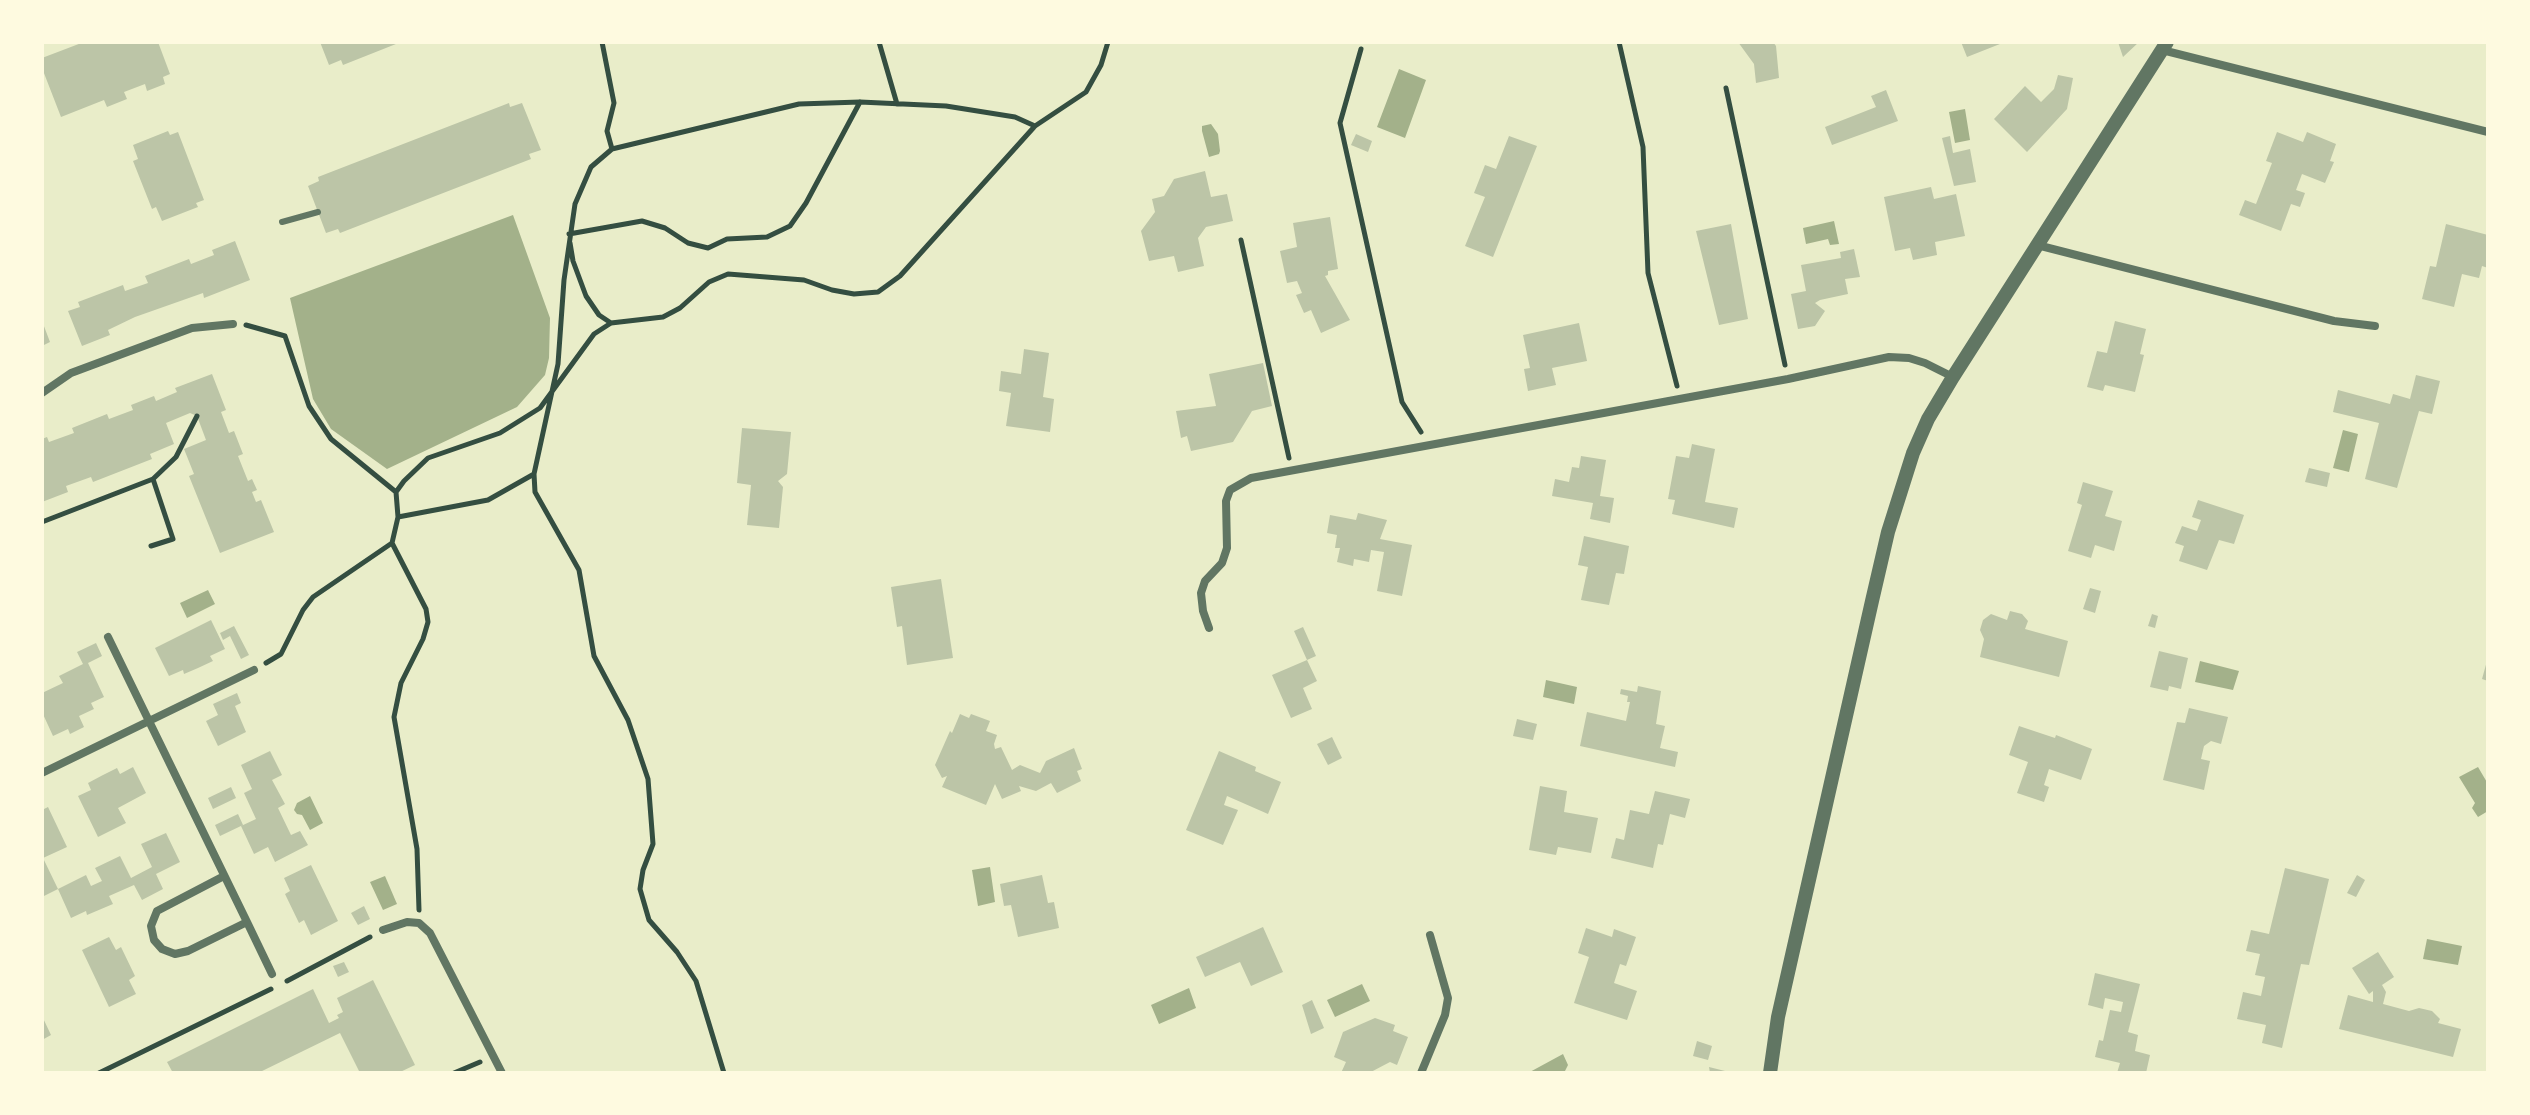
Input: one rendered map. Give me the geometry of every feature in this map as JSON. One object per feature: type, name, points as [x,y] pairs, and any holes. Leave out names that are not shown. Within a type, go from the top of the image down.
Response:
[{"type":"street","points":[[1770,1073],[1778,1017],[1888,532],[1913,453],[1928,419],[1953,377],[2164,46],[2488,132]]},
{"type":"street","points":[[2037,245],[2334,321],[2375,326]]},
{"type":"street","points":[[42,393],[71,373],[192,328],[233,324]]},
{"type":"street","points":[[1209,628],[1201,593],[1205,581],[1222,563],[1227,548],[1224,517],[1230,490],[1251,478],[1788,379],[1889,357],[1925,363],[1953,377]]},
{"type":"street","points":[[108,637],[272,974]]},
{"type":"street","points":[[42,773],[254,670]]},
{"type":"street","points":[[224,876],[157,911],[151,926],[154,940],[162,949],[175,954],[188,951],[247,922]]},
{"type":"street","points":[[383,930],[407,922],[419,923],[430,933],[495,1054],[502,1073]]},
{"type":"street","points":[[1421,1073],[1445,1015],[1448,998],[1430,935]]},
{"type":"lane","points":[[282,222],[318,212]]},
{"type":"path","points":[[602,42],[614,103],[607,131],[612,149]]},
{"type":"path","points":[[879,42],[897,104]]},
{"type":"path","points":[[419,923],[417,849],[394,717],[401,683],[428,622],[426,609],[392,543],[398,517],[396,492],[404,481],[428,458],[500,433],[540,408],[594,334],[611,323],[663,317],[680,308],[709,282],[728,274],[804,280],[854,294],[878,292],[900,276],[1035,126],[1086,92],[1101,65],[1108,42]]},
{"type":"path","points":[[1619,42],[1643,147],[1648,273],[1680,398]]},
{"type":"path","points":[[1361,49],[1340,123],[1402,402],[1429,446]]},
{"type":"path","points":[[1726,88],[1788,379]]},
{"type":"path","points":[[569,234],[642,221],[665,228],[688,243],[708,248],[727,239],[767,237],[790,226],[806,203],[860,102]]},
{"type":"path","points":[[724,1073],[696,981],[677,952],[649,920],[640,889],[653,844],[648,779],[628,720],[594,656],[579,570],[535,492],[534,474],[558,364],[569,234],[575,204],[591,167],[612,149],[799,104],[860,102],[974,110],[1015,117],[1035,126]]},
{"type":"path","points":[[569,234],[573,261],[586,296],[599,315],[611,323]]},
{"type":"path","points":[[1241,240],[1292,470]]},
{"type":"path","points":[[233,324],[259,327],[285,336],[309,406],[331,439],[396,492]]},
{"type":"path","points":[[42,522],[153,479],[176,457],[197,416]]},
{"type":"path","points":[[398,517],[488,500],[534,474]]},
{"type":"path","points":[[151,546],[173,539],[153,479]]},
{"type":"path","points":[[254,670],[281,654],[313,597],[392,543]]},
{"type":"path","points":[[99,1073],[278,986],[383,930]]},
{"type":"path","points":[[454,1073],[495,1054]]},
{"type":"shaded area","points":[[1399,69],[1426,80],[1405,138],[1377,127]]},
{"type":"shaded area","points":[[1965,109],[1970,140],[1955,143],[1949,112]]},
{"type":"shaded area","points":[[1211,124],[1218,134],[1220,151],[1209,157],[1202,126]]},
{"type":"shaded area","points":[[513,215],[550,318],[549,358],[545,375],[517,407],[387,469],[331,429],[313,399],[290,298]]},
{"type":"shaded area","points":[[1834,221],[1839,244],[1830,245],[1828,239],[1806,244],[1803,228]]},
{"type":"shaded area","points":[[2343,430],[2358,434],[2349,472],[2333,468]]},
{"type":"shaded area","points":[[208,590],[215,604],[187,618],[180,603]]},
{"type":"shaded area","points":[[2200,661],[2239,671],[2233,690],[2195,682]]},
{"type":"shaded area","points":[[1546,680],[1577,687],[1574,704],[1543,697]]},
{"type":"shaded area","points":[[2478,767],[2488,784],[2488,811],[2478,817],[2472,808],[2475,803],[2459,777]]},
{"type":"shaded area","points":[[310,796],[323,823],[310,830],[302,815],[294,810],[297,803]]},
{"type":"shaded area","points":[[990,867],[995,902],[978,906],[972,870]]},
{"type":"shaded area","points":[[385,876],[397,904],[383,910],[370,882]]},
{"type":"shaded area","points":[[2427,939],[2462,946],[2458,965],[2423,959]]},
{"type":"shaded area","points":[[1362,984],[1370,1001],[1335,1017],[1327,1000]]},
{"type":"shaded area","points":[[1189,988],[1196,1008],[1159,1024],[1151,1005]]},
{"type":"shaded area","points":[[1563,1054],[1568,1065],[1564,1073],[1528,1073]]},
{"type":"building","points":[[84,42],[158,42],[170,74],[163,77],[165,84],[147,91],[145,84],[124,92],[127,99],[107,107],[104,100],[61,117],[42,68],[42,58]]},
{"type":"building","points":[[320,42],[401,42],[343,65],[341,60],[329,65]]},
{"type":"building","points":[[1738,42],[1773,42],[1779,78],[1756,83],[1754,64]]},
{"type":"building","points":[[1961,42],[2005,42],[1967,57]]},
{"type":"building","points":[[2118,42],[2139,42],[2123,57]]},
{"type":"building","points":[[2058,75],[2073,78],[2067,109],[2027,152],[1994,119],[2025,86],[2041,102],[2054,89]]},
{"type":"building","points":[[1886,90],[1898,121],[1832,145],[1825,127],[1876,107],[1871,96]]},
{"type":"building","points":[[509,103],[510,107],[522,103],[541,150],[529,154],[531,159],[340,233],[338,229],[326,233],[308,186],[319,181],[318,177]]},
{"type":"building","points":[[168,131],[170,135],[178,132],[204,200],[196,203],[198,207],[162,221],[156,207],[152,209],[133,161],[138,159],[133,145]]},
{"type":"building","points":[[2277,132],[2303,142],[2307,132],[2336,144],[2330,161],[2334,162],[2325,183],[2302,174],[2296,190],[2305,193],[2300,207],[2291,204],[2281,231],[2239,215],[2245,200],[2256,204],[2272,163],[2266,161]]},
{"type":"building","points":[[1356,134],[1372,141],[1368,152],[1351,145]]},
{"type":"building","points":[[1509,136],[1537,146],[1493,257],[1465,246],[1485,197],[1474,193],[1485,165],[1496,169]]},
{"type":"building","points":[[1950,136],[1953,153],[1970,149],[1976,182],[1954,186],[1942,138]]},
{"type":"building","points":[[1205,171],[1211,197],[1227,194],[1233,221],[1206,227],[1198,238],[1204,266],[1178,272],[1174,256],[1149,261],[1141,231],[1155,212],[1152,199],[1164,196],[1174,179]]},
{"type":"building","points":[[1931,187],[1934,199],[1956,194],[1965,236],[1935,242],[1937,255],[1913,260],[1910,248],[1895,251],[1884,197]]},
{"type":"building","points":[[1330,217],[1338,269],[1328,271],[1325,276],[1350,320],[1321,333],[1311,310],[1304,313],[1296,295],[1302,293],[1297,281],[1287,283],[1280,251],[1297,247],[1293,223]]},
{"type":"building","points":[[1731,224],[1748,319],[1719,325],[1696,231]]},
{"type":"building","points":[[2446,224],[2488,235],[2488,268],[2482,266],[2479,278],[2462,274],[2454,307],[2422,299],[2430,266],[2436,267]]},
{"type":"building","points":[[235,241],[250,280],[204,298],[203,293],[135,317],[108,330],[110,335],[82,346],[68,311],[80,307],[78,302],[123,285],[125,291],[148,283],[145,276],[189,259],[191,264],[214,255],[212,250]]},
{"type":"building","points":[[1854,249],[1860,277],[1845,279],[1848,294],[1815,303],[1825,311],[1815,326],[1798,329],[1791,294],[1806,291],[1801,265],[1841,258],[1840,252]]},
{"type":"building","points":[[42,321],[50,342],[42,346]]},
{"type":"building","points":[[2115,321],[2146,329],[2140,354],[2144,355],[2135,392],[2105,385],[2103,391],[2087,387],[2097,351],[2107,353]]},
{"type":"building","points":[[1579,323],[1587,361],[1552,368],[1556,385],[1528,391],[1524,369],[1530,368],[1523,335]]},
{"type":"building","points":[[1024,349],[1049,353],[1043,397],[1054,399],[1050,432],[1006,426],[1011,393],[999,391],[1001,371],[1021,374]]},
{"type":"building","points":[[1263,363],[1272,406],[1252,411],[1233,442],[1191,451],[1187,436],[1181,438],[1176,411],[1216,406],[1209,374]]},
{"type":"building","points":[[212,374],[226,410],[221,412],[229,433],[234,431],[243,454],[238,456],[248,481],[252,479],[257,490],[252,492],[256,502],[261,500],[274,532],[220,553],[189,476],[194,474],[184,449],[206,440],[197,416],[190,413],[166,423],[174,444],[150,454],[152,459],[93,482],[91,477],[66,486],[68,492],[42,502],[42,439],[47,437],[49,442],[74,433],[72,428],[107,414],[109,419],[133,410],[131,405],[154,396],[156,401],[177,392],[175,388]]},
{"type":"building","points":[[2416,375],[2440,381],[2432,414],[2419,411],[2397,488],[2365,479],[2379,423],[2333,412],[2338,390],[2390,404],[2393,394],[2410,399]]},
{"type":"building","points":[[742,428],[791,432],[787,474],[778,481],[783,487],[779,528],[747,525],[751,485],[737,483]]},
{"type":"building","points":[[1692,444],[1715,449],[1705,502],[1738,508],[1734,528],[1672,514],[1675,500],[1668,499],[1676,456],[1689,458]]},
{"type":"building","points":[[1581,456],[1606,460],[1600,496],[1614,498],[1610,523],[1590,519],[1593,503],[1552,496],[1555,479],[1569,482],[1572,467],[1579,468]]},
{"type":"building","points":[[2309,468],[2330,473],[2327,487],[2305,482]]},
{"type":"building","points":[[2083,482],[2113,491],[2105,516],[2122,521],[2114,551],[2095,545],[2091,558],[2068,551],[2082,505],[2077,503]]},
{"type":"building","points":[[2198,500],[2244,515],[2234,544],[2219,540],[2207,570],[2179,561],[2184,546],[2175,543],[2182,526],[2197,531],[2201,520],[2192,517]]},
{"type":"building","points":[[1358,513],[1387,520],[1380,539],[1412,545],[1402,596],[1377,591],[1384,552],[1371,550],[1369,562],[1354,559],[1353,566],[1337,562],[1340,548],[1335,548],[1337,535],[1327,533],[1330,515],[1356,520]]},
{"type":"building","points":[[1584,536],[1629,546],[1624,574],[1616,573],[1609,605],[1581,600],[1588,567],[1578,565]]},
{"type":"building","points":[[941,579],[953,658],[907,665],[902,626],[897,627],[891,587]]},
{"type":"building","points":[[2090,588],[2101,591],[2095,613],[2083,609]]},
{"type":"building","points":[[2010,611],[2022,614],[2028,621],[2025,629],[2068,641],[2059,677],[1980,657],[1984,639],[1980,630],[1983,620],[1991,614],[2007,620]]},
{"type":"building","points":[[2152,614],[2158,616],[2155,628],[2148,626]]},
{"type":"building","points":[[211,620],[225,649],[210,656],[213,661],[184,674],[183,670],[169,676],[155,648]]},
{"type":"building","points":[[234,626],[249,655],[241,659],[230,636],[223,640],[220,633]]},
{"type":"building","points":[[1303,627],[1316,656],[1307,660],[1294,631]]},
{"type":"building","points":[[96,643],[102,656],[88,663],[104,697],[91,703],[94,709],[79,716],[84,727],[70,734],[68,729],[53,736],[42,712],[42,693],[63,683],[59,676],[83,664],[77,652]]},
{"type":"building","points":[[2159,651],[2188,658],[2181,689],[2169,686],[2168,691],[2150,687]]},
{"type":"building","points":[[1307,660],[1317,681],[1303,688],[1312,709],[1291,718],[1272,675]]},
{"type":"building","points":[[2488,661],[2488,681],[2482,679]]},
{"type":"building","points":[[1638,686],[1661,691],[1656,724],[1665,726],[1660,748],[1678,752],[1675,767],[1580,746],[1587,712],[1626,721],[1630,702],[1627,702],[1628,696],[1620,694],[1621,689],[1637,692]]},
{"type":"building","points":[[237,693],[241,703],[235,706],[246,732],[218,746],[206,721],[218,715],[213,704]]},
{"type":"building","points":[[2189,708],[2228,717],[2221,744],[2211,741],[2204,746],[2201,759],[2210,761],[2204,790],[2163,780],[2177,722],[2185,723]]},
{"type":"building","points":[[960,714],[969,718],[971,714],[990,721],[986,731],[997,735],[995,749],[1001,747],[1012,770],[1020,765],[1040,773],[1046,761],[1074,748],[1082,769],[1077,771],[1081,781],[1057,793],[1051,783],[1036,791],[1019,786],[1021,791],[1002,799],[995,784],[986,805],[942,787],[947,776],[942,778],[935,765]]},
{"type":"building","points":[[1517,719],[1537,724],[1533,740],[1513,736]]},
{"type":"building","points":[[2019,726],[2055,738],[2056,735],[2092,749],[2081,780],[2049,769],[2044,785],[2049,787],[2044,802],[2017,793],[2028,762],[2009,755]]},
{"type":"building","points":[[1332,737],[1342,758],[1328,765],[1317,744]]},
{"type":"building","points":[[270,751],[282,775],[272,780],[285,804],[278,808],[291,835],[300,831],[308,845],[275,862],[268,847],[254,854],[241,826],[256,819],[244,793],[252,789],[241,765]]},
{"type":"building","points":[[1219,751],[1281,782],[1268,814],[1227,796],[1224,805],[1238,810],[1223,845],[1186,830]]},
{"type":"building","points":[[133,767],[146,793],[118,808],[126,823],[98,837],[78,796],[91,790],[88,783],[103,775],[117,768],[120,774]]},
{"type":"building","points":[[1540,786],[1567,791],[1564,812],[1598,818],[1591,853],[1558,847],[1556,855],[1529,850]]},
{"type":"building","points":[[231,787],[236,798],[213,809],[208,798]]},
{"type":"building","points":[[1655,791],[1690,799],[1685,818],[1670,814],[1663,845],[1658,844],[1653,868],[1611,858],[1616,838],[1624,840],[1630,810],[1649,814]]},
{"type":"building","points":[[48,807],[67,847],[43,858],[58,889],[42,897],[42,810]]},
{"type":"building","points":[[238,814],[243,825],[220,836],[215,825]]},
{"type":"building","points":[[166,833],[180,862],[156,874],[163,889],[142,900],[134,885],[109,896],[113,904],[71,918],[58,889],[86,875],[91,886],[102,881],[95,868],[120,856],[131,878],[152,867],[141,844]]},
{"type":"building","points":[[311,865],[338,921],[311,935],[304,920],[299,923],[285,894],[290,891],[284,878]]},
{"type":"building","points":[[2285,868],[2329,879],[2309,965],[2301,964],[2282,1048],[2262,1043],[2266,1025],[2237,1019],[2243,992],[2261,996],[2265,977],[2255,975],[2260,954],[2246,951],[2251,930],[2269,934]]},
{"type":"building","points":[[1042,875],[1048,903],[1054,902],[1059,928],[1018,937],[1011,905],[1004,906],[1000,884]]},
{"type":"building","points":[[2357,875],[2365,880],[2356,897],[2347,893]]},
{"type":"building","points":[[364,906],[370,919],[358,925],[351,913]]},
{"type":"building","points":[[1263,927],[1283,972],[1251,986],[1240,962],[1205,977],[1196,957]]},
{"type":"building","points":[[1586,928],[1612,937],[1614,929],[1636,937],[1626,966],[1620,964],[1614,983],[1637,991],[1627,1020],[1574,1003],[1589,957],[1578,953]]},
{"type":"building","points":[[109,937],[116,950],[121,947],[135,976],[129,980],[136,994],[109,1007],[82,950]]},
{"type":"building","points":[[2378,952],[2394,977],[2382,985],[2386,992],[2383,1004],[2409,1011],[2419,1008],[2432,1011],[2440,1019],[2438,1023],[2461,1029],[2453,1057],[2339,1029],[2348,995],[2373,1002],[2373,991],[2369,994],[2352,968]]},
{"type":"building","points":[[344,962],[349,972],[338,977],[333,966]]},
{"type":"building","points":[[2095,973],[2140,984],[2128,1032],[2138,1035],[2135,1051],[2150,1055],[2146,1073],[2117,1073],[2120,1063],[2095,1057],[2099,1040],[2103,1041],[2110,1010],[2121,1012],[2123,1002],[2105,998],[2103,1009],[2088,1005]]},
{"type":"building","points":[[373,980],[415,1065],[398,1073],[360,1073],[340,1033],[258,1073],[173,1073],[167,1062],[313,989],[329,1023],[343,1012],[337,998]]},
{"type":"building","points":[[1312,1000],[1324,1028],[1311,1034],[1302,1005]]},
{"type":"building","points":[[42,1016],[51,1035],[42,1040]]},
{"type":"building","points":[[1375,1018],[1395,1025],[1393,1031],[1408,1037],[1397,1065],[1390,1062],[1369,1073],[1341,1073],[1346,1062],[1334,1057],[1343,1032]]},
{"type":"building","points":[[1697,1041],[1712,1046],[1708,1060],[1693,1056]]},
{"type":"building","points":[[1709,1067],[1729,1072],[1729,1073],[1710,1073]]}]
